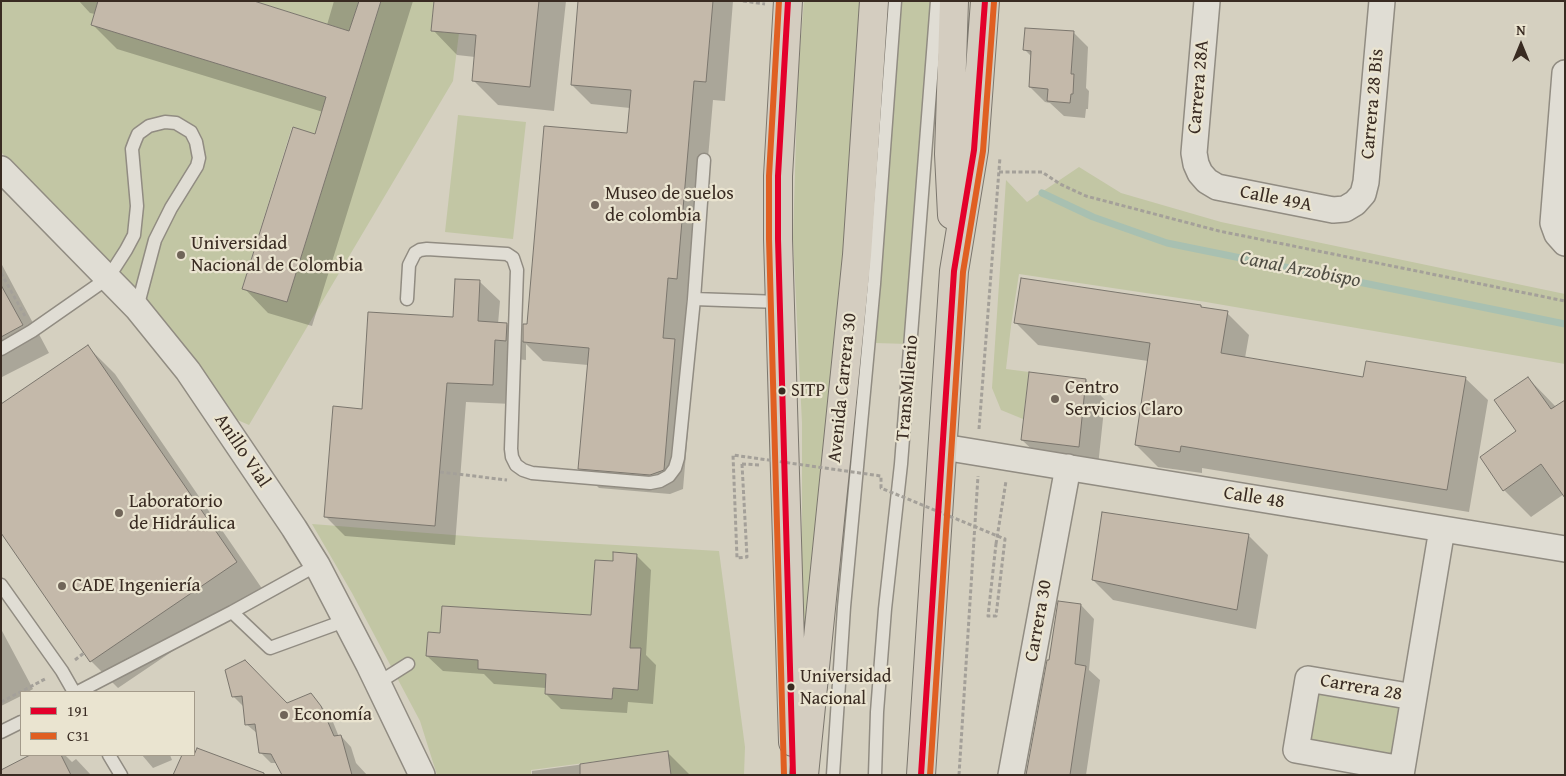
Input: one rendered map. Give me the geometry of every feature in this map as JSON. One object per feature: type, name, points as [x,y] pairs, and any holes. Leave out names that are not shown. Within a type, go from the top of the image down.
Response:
[{"type":"highway","points":[[788,1],[778,176],[778,239],[793,775]]},
{"type":"highway","name":"Avenida Carrera 30","points":[[804,775],[857,255],[874,1]]},
{"type":"highway","points":[[954,1],[949,154],[954,271]]},
{"type":"highway","points":[[920,775],[954,271],[974,150],[984,1]]},
{"type":"street","name":"Carrera 28A","points":[[1200,173],[1194,152],[1206,1]]},
{"type":"street","name":"Carrera 28 Bis","points":[[1355,203],[1362,194],[1366,182],[1382,1]]},
{"type":"street","points":[[1561,239],[1553,223],[1565,73]]},
{"type":"street","name":"Anillo Vial","points":[[1,169],[137,308],[188,371],[317,565],[347,620],[422,775]]},
{"type":"street","name":"Calle 49A","points":[[1200,173],[1207,181],[1217,187],[1333,210],[1345,209],[1355,203]]},
{"type":"street","name":"Calle 48","points":[[943,447],[1565,549]]},
{"type":"street","name":"Carrera 30","points":[[1011,775],[1068,467]]},
{"type":"street","name":"Carrera 28","points":[[1414,698],[1308,679],[1296,750],[1401,772],[1414,698],[1442,529]]},
{"type":"lane","points":[[833,775],[844,607],[874,274],[895,1]]},
{"type":"lane","name":"TransMilenio","points":[[874,775],[885,609],[902,464],[937,1]]},
{"type":"lane","points":[[1,349],[108,278],[134,235],[137,206],[132,149],[135,140],[143,130],[156,123],[176,123],[191,132],[196,142],[199,158],[197,166],[158,232],[137,308]]},
{"type":"lane","points":[[407,299],[409,265],[411,258],[420,250],[436,249],[507,254],[513,258],[517,270],[511,449],[516,465],[532,473],[650,483],[660,481],[669,476],[675,468],[678,458],[694,299],[704,160]]},
{"type":"lane","points":[[694,299],[780,302]]},
{"type":"lane","points":[[78,691],[232,612],[317,565]]},
{"type":"lane","points":[[1,585],[75,691]]},
{"type":"lane","points":[[232,612],[270,648],[347,620]]},
{"type":"lane","points":[[378,683],[408,664]]},
{"type":"lane","points":[[1,732],[20,722]]},
{"type":"lane","points":[[110,756],[121,775]]},
{"type":"path","points":[[980,402],[1000,154]]},
{"type":"path","points":[[999,172],[1042,172],[1060,184],[1086,196],[1209,228],[1565,301]]},
{"type":"path","points":[[1,272],[29,324]]},
{"type":"path","points":[[742,464],[746,557],[737,558],[733,455],[881,476],[881,488],[1005,539],[996,616],[988,616],[996,544],[1010,458]]},
{"type":"path","points":[[440,472],[508,480]]},
{"type":"path","points":[[959,775],[977,485]]},
{"type":"green space","points":[[1,1],[98,1],[91,25],[326,97],[315,134],[292,127],[242,288],[287,302],[381,1],[434,1],[431,31],[452,33],[463,1],[453,81],[249,425],[226,415],[102,257],[1,152]]},
{"type":"green space","points":[[254,1],[359,1],[349,31]]},
{"type":"green space","points":[[804,1],[865,1],[855,169],[802,678],[802,423],[793,238],[798,73]]},
{"type":"green space","points":[[899,1],[932,1],[908,344],[875,343]]},
{"type":"green space","points":[[458,115],[526,122],[513,239],[445,232]]},
{"type":"green space","points":[[1079,167],[1121,193],[1221,222],[1565,294],[1565,364],[1206,302],[1019,274],[1006,369],[1029,372],[1023,419],[1001,410],[992,388],[1006,180],[1027,202]]},
{"type":"green space","points":[[312,524],[479,537],[719,551],[745,747],[744,775],[671,775],[668,752],[531,770],[531,775],[437,775],[420,721],[352,593]]},
{"type":"green space","points":[[1317,689],[1401,702],[1393,760],[1309,742]]},
{"type":"building","points":[[98,1],[254,1],[349,31],[359,1],[381,1],[287,302],[242,289],[293,127],[315,134],[326,97],[91,25]]},
{"type":"building","points":[[434,1],[539,1],[530,87],[472,81],[476,35],[431,31]]},
{"type":"building","points":[[578,1],[713,1],[706,82],[694,81],[677,279],[668,278],[663,338],[675,339],[664,470],[650,475],[578,469],[589,348],[523,342],[523,324],[527,324],[544,126],[627,133],[631,90],[571,85]]},
{"type":"building","points":[[1025,28],[1074,31],[1071,74],[1074,74],[1073,94],[1071,94],[1070,103],[1047,101],[1048,89],[1029,87],[1031,51],[1023,50]]},
{"type":"building","points":[[1021,278],[1201,305],[1201,307],[1228,311],[1221,353],[1363,377],[1366,361],[1466,377],[1447,490],[1181,446],[1180,452],[1135,445],[1150,343],[1014,323]]},
{"type":"building","points":[[455,279],[480,280],[478,321],[507,323],[506,341],[495,340],[493,385],[447,383],[435,526],[324,517],[333,406],[362,409],[368,312],[453,317]]},
{"type":"building","points":[[1,285],[23,325],[1,337]]},
{"type":"building","name":"Laboratorio de Hidráulica","points":[[88,345],[237,562],[90,662],[1,533],[1,404]]},
{"type":"building","name":"Centro Servicios Claro","points":[[1029,372],[1086,379],[1079,447],[1021,440]]},
{"type":"building","points":[[1528,377],[1551,409],[1565,400],[1565,498],[1541,464],[1503,491],[1480,457],[1516,431],[1494,400]]},
{"type":"building","points":[[1102,512],[1249,534],[1237,610],[1092,580]]},
{"type":"building","points":[[613,552],[637,554],[630,648],[641,648],[638,690],[613,688],[612,699],[545,694],[546,674],[478,669],[478,660],[426,656],[428,632],[440,633],[442,606],[591,615],[595,560],[613,561]]},
{"type":"building","points":[[1058,601],[1081,604],[1075,664],[1086,666],[1070,775],[1026,775],[1047,660],[1049,660]]},
{"type":"building","name":"Economía","points":[[245,660],[287,703],[311,693],[321,706],[334,736],[341,735],[352,775],[282,775],[271,754],[259,753],[255,724],[245,725],[242,696],[232,697],[225,670]]},
{"type":"building","points":[[197,748],[264,773],[264,775],[173,775],[182,756],[195,756]]},
{"type":"building","points":[[668,751],[671,775],[580,775],[580,764]]},
{"type":"building","points":[[28,756],[62,756],[71,775],[1,775],[1,770]]},
{"type":"waterway","name":"Canal Arzobispo","points":[[1042,193],[1093,217],[1167,243],[1565,324]]},
{"type":"transit line","name":"C31","points":[[779,1],[769,176],[769,239],[784,775]]},
{"type":"transit line","name":"191","points":[[788,1],[778,176],[778,239],[793,775]]},
{"type":"transit line","name":"191","points":[[921,775],[954,271],[974,150],[985,1]]},
{"type":"transit line","name":"C31","points":[[930,775],[963,272],[983,151],[994,2]]},
{"type":"place","name":"Museo de suelos de colombia","points":[[595,205]]},
{"type":"place","name":"Universidad Nacional de Colombia","points":[[181,255]]},
{"type":"place","name":"SITP","points":[[782,391]]},
{"type":"place","name":"Centro Servicios Claro","points":[[1055,399]]},
{"type":"place","name":"Laboratorio de Hidráulica","points":[[119,513]]},
{"type":"place","name":"CADE Ingeniería","points":[[62,586]]},
{"type":"place","name":"Universidad Nacional","points":[[791,687]]},
{"type":"place","name":"Economía","points":[[284,715]]}]
